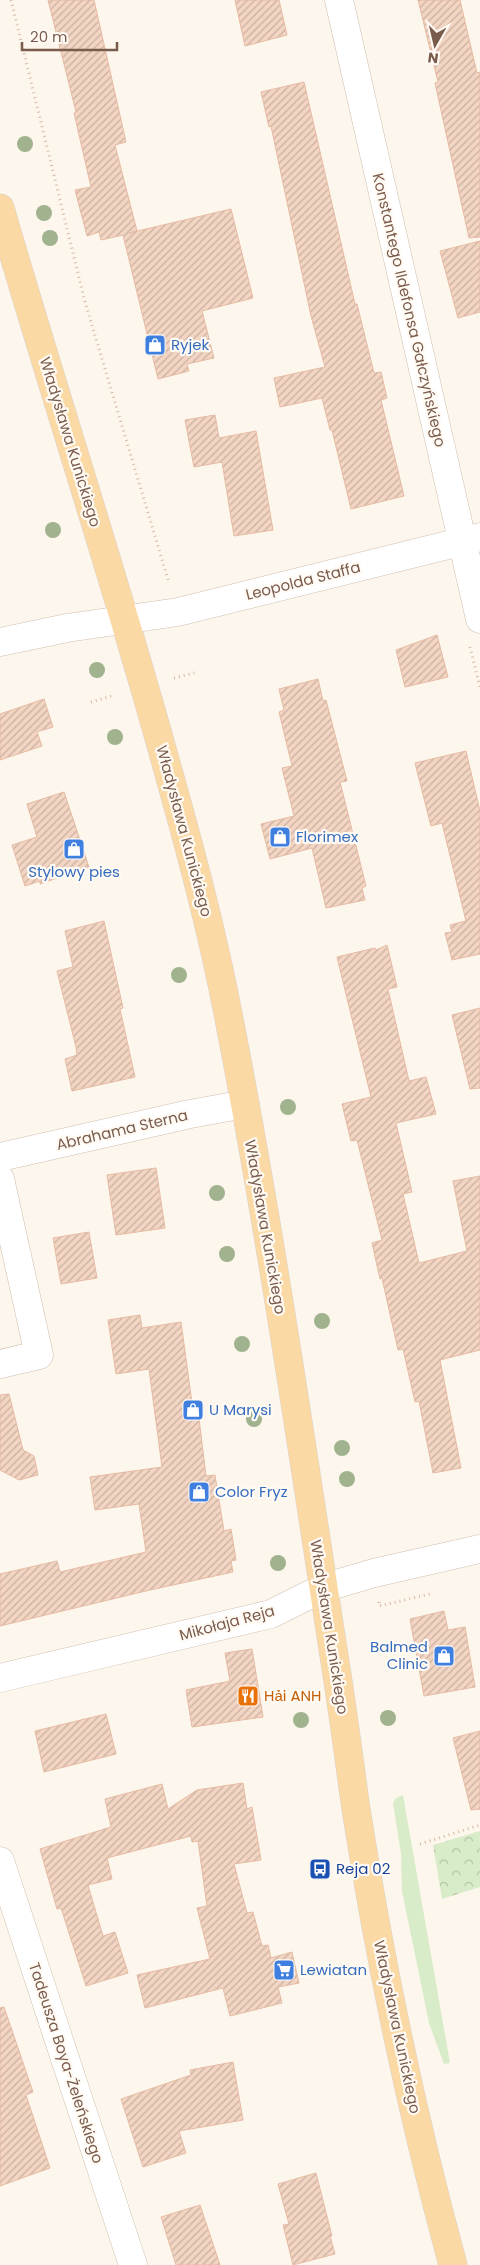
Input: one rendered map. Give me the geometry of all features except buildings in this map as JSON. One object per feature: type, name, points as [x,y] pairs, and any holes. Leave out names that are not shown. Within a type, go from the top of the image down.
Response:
[{"type":"main road","name":"Władysława Kunickiego","points":[[0,208],[125,621],[196,873],[216,953],[245,1104],[323,1588],[356,1811],[384,1968],[423,2147],[452,2265]]},
{"type":"street","name":"Konstantego Ildefonsa Gałczyńskiego","points":[[339,0],[470,540],[480,619]]},
{"type":"street","name":"Leopolda Staffa","points":[[0,642],[67,628],[178,612],[470,540]]},
{"type":"street","name":"Abrahama Sterna","points":[[0,1157],[190,1114],[245,1104]]},
{"type":"street","points":[[0,1179],[39,1355],[0,1364]]},
{"type":"street","name":"Mikołaja Reja","points":[[0,1678],[271,1614],[323,1588],[374,1573],[480,1549]]},
{"type":"street","name":"Tadeusza Boya-Żeleńskiego","points":[[0,1861],[133,2265]]},
{"type":"path","points":[[11,0],[85,302],[169,582]]},
{"type":"path","points":[[420,1844],[480,1825]]},
{"type":"green space","points":[[403,1795],[450,2063],[444,2064],[429,2023],[402,1891],[401,1854],[393,1803],[396,1798]]},
{"type":"green space","points":[[480,1831],[480,1887],[442,1899],[433,1845]]},
{"type":"place","name":"Ryjek","points":[[155,345]]},
{"type":"place","name":"Florimex","points":[[280,837]]},
{"type":"place","name":"Stylowy pies","points":[[74,849]]},
{"type":"place","name":"U Marysi","points":[[193,1410]]},
{"type":"place","name":"Color Fryz","points":[[199,1492]]},
{"type":"place","name":"Balmed Clinic","points":[[444,1656]]},
{"type":"place","name":"Hải ANH","points":[[248,1696]]},
{"type":"place","name":"Reja 02","points":[[320,1869]]},
{"type":"place","name":"Lewiatan","points":[[284,1970]]}]
